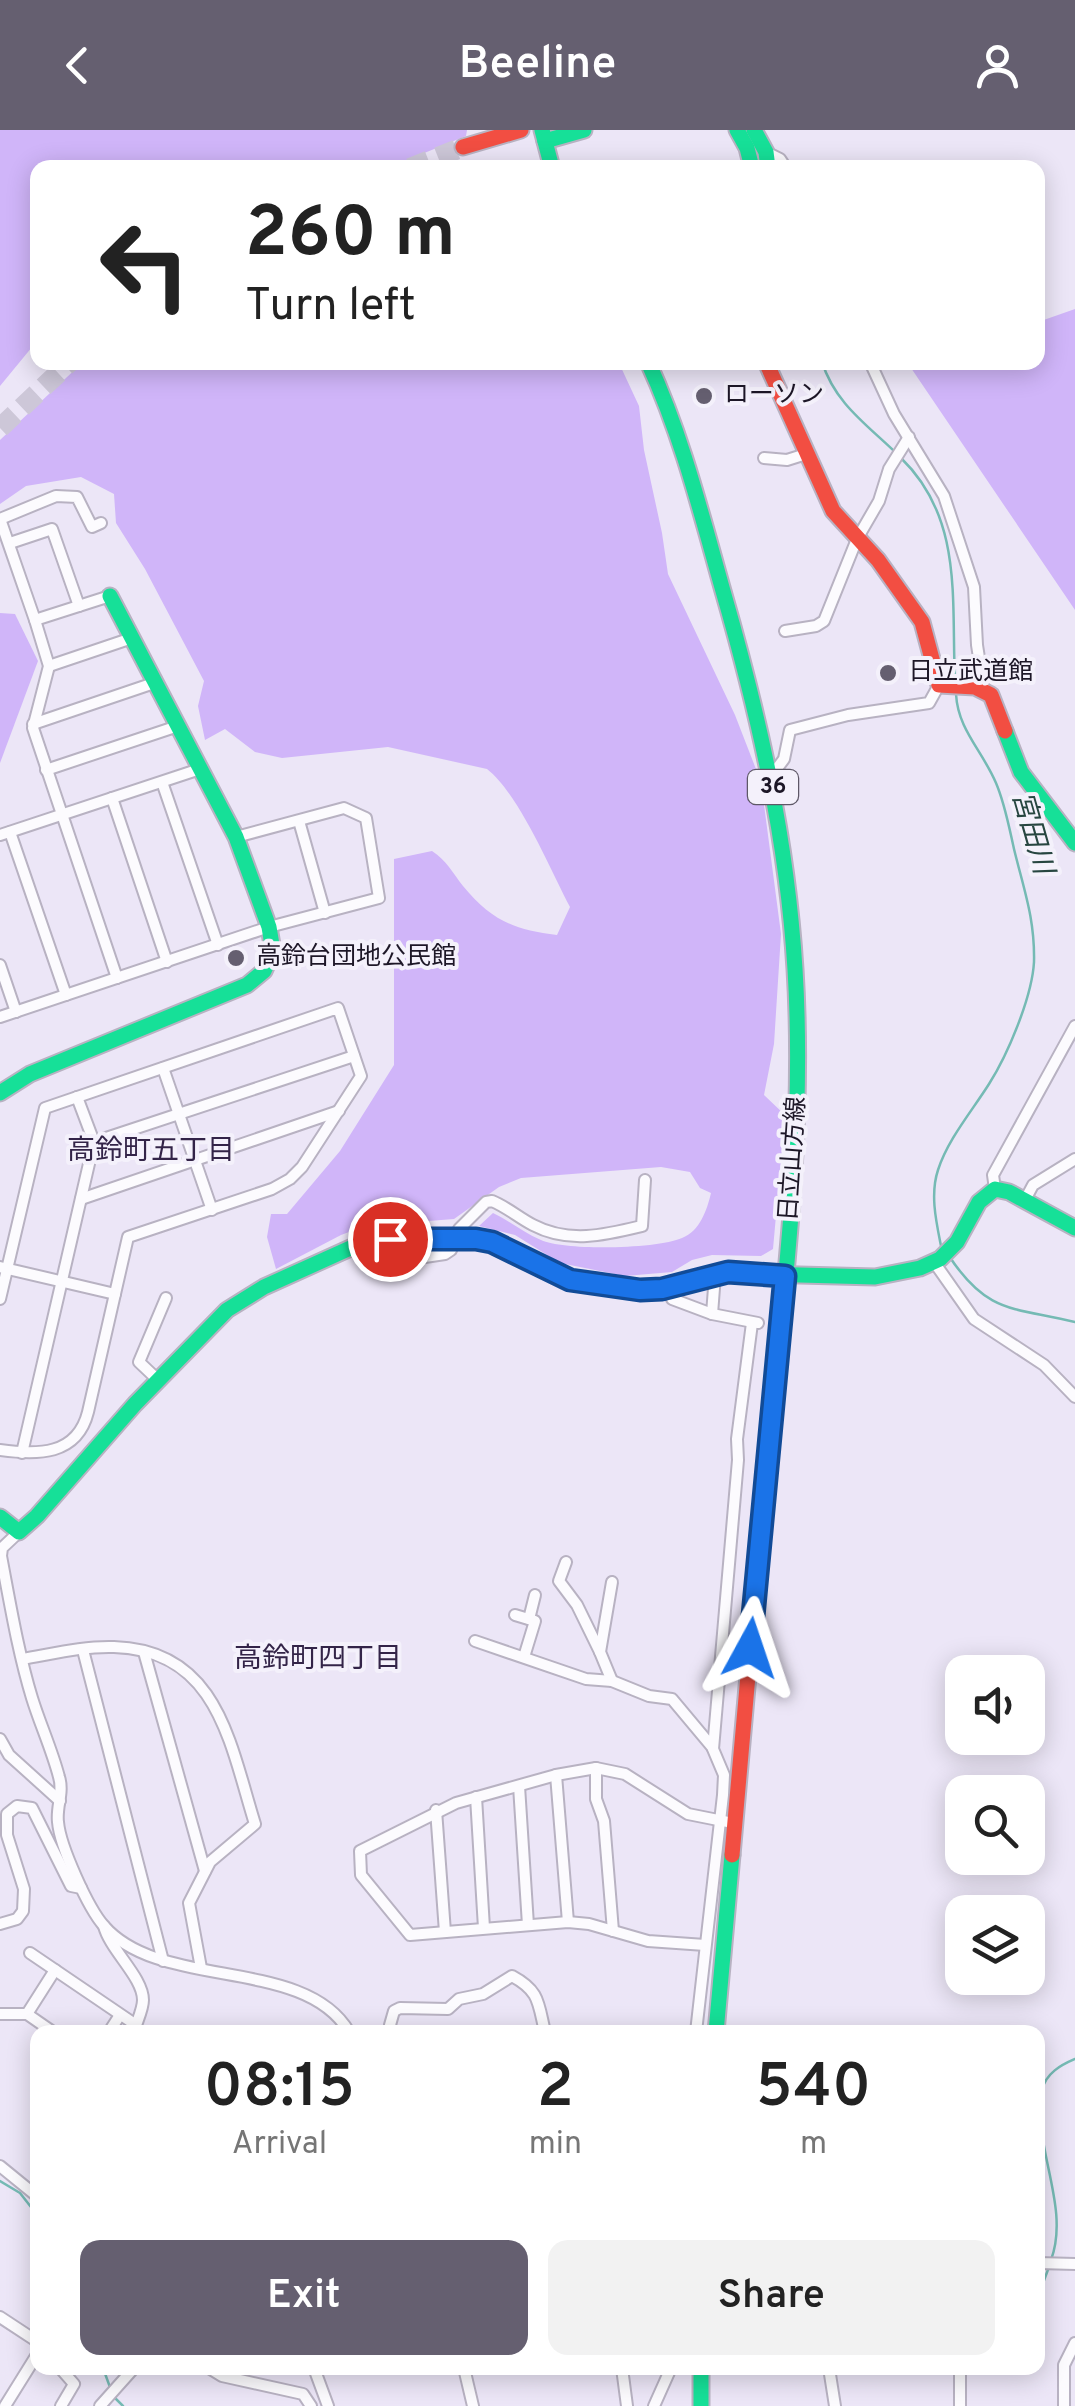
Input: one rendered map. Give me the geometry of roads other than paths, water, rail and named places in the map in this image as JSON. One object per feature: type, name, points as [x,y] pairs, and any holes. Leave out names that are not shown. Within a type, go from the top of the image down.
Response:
[{"type":"main road","points":[[463,147],[521,130]]},
{"type":"main road","points":[[549,136],[584,130]]},
{"type":"main road","points":[[738,130],[750,160]]},
{"type":"main road","points":[[754,130],[767,160]]},
{"type":"main road","name":"日立山方線","points":[[651,370],[688,464],[772,776],[788,888],[797,1008],[798,1114],[785,1276],[727,1822],[716,2025]]},
{"type":"main road","points":[[769,370],[833,511],[889,574],[922,622],[949,685],[984,690],[996,702],[1021,772],[1075,843]]},
{"type":"main road","points":[[0,1093],[30,1074],[246,985],[256,979],[273,951],[236,836],[110,596]]},
{"type":"main road","points":[[0,1517],[19,1532],[210,1326],[248,1295],[357,1245],[388,1239],[492,1242],[558,1276],[583,1284],[651,1290],[715,1274],[746,1272],[876,1277],[942,1257],[979,1202],[994,1189],[1004,1190],[1075,1228]]},
{"type":"main road","points":[[701,2375],[701,2406]]},
{"type":"street","points":[[874,370],[907,439],[944,496],[974,587],[984,690]]},
{"type":"street","points":[[785,631],[824,621],[892,461],[907,439]]},
{"type":"street","points":[[764,458],[787,460],[806,454]]},
{"type":"street","points":[[101,523],[92,527],[77,497],[56,496],[0,519],[49,666],[33,724],[117,978]]},
{"type":"street","points":[[10,543],[52,529],[79,606]]},
{"type":"street","points":[[35,620],[110,596]]},
{"type":"street","points":[[49,666],[132,638]]},
{"type":"street","points":[[33,724],[154,683]]},
{"type":"street","points":[[772,776],[784,759],[790,730],[848,715],[929,703],[949,685]]},
{"type":"street","points":[[46,770],[178,726]]},
{"type":"street","points":[[66,995],[5,834],[200,769]]},
{"type":"street","points":[[162,782],[218,944]]},
{"type":"street","points":[[112,798],[167,962]]},
{"type":"street","points":[[0,1017],[268,928],[379,898],[366,818],[344,808],[236,836]]},
{"type":"street","points":[[299,821],[326,913]]},
{"type":"street","points":[[0,966],[16,1012]]},
{"type":"street","points":[[0,1299],[3,1268],[45,1108],[338,1008],[362,1076],[302,1167],[272,1189],[128,1237],[86,1421],[80,1431],[50,1453],[0,1450]]},
{"type":"street","points":[[994,1189],[993,1175],[1075,1026]]},
{"type":"street","points":[[94,1142],[354,1056]]},
{"type":"street","points":[[163,1068],[212,1210]]},
{"type":"street","points":[[22,1453],[94,1142],[77,1097]]},
{"type":"street","points":[[81,1199],[339,1111]]},
{"type":"street","points":[[1024,1200],[1033,1186],[1075,1159]]},
{"type":"street","points":[[455,1239],[482,1206],[492,1202],[532,1225],[563,1236],[602,1235],[642,1226],[646,1180]]},
{"type":"street","points":[[942,1257],[974,1319],[1044,1365],[1075,1397]]},
{"type":"street","points":[[3,1268],[115,1294]]},
{"type":"street","points":[[712,1314],[715,1274]]},
{"type":"street","points":[[158,1380],[139,1362],[166,1298]]},
{"type":"street","points":[[672,1299],[712,1314],[755,1323],[737,1439],[713,1749]]},
{"type":"street","points":[[19,1532],[2,1548],[1,1556],[22,1659],[62,1783],[58,1822],[81,1888],[144,1999],[136,2025]]},
{"type":"street","points":[[566,1562],[559,1582],[577,1605],[612,1681]]},
{"type":"street","points":[[600,1652],[612,1582]]},
{"type":"street","points":[[529,1619],[535,1594]]},
{"type":"street","points":[[515,1615],[535,1621],[524,1657]]},
{"type":"street","points":[[475,1641],[586,1679],[612,1681],[649,1696],[672,1698],[713,1749],[724,1775],[727,1822],[704,1944],[697,2025]]},
{"type":"street","points":[[22,1659],[118,1647],[144,1652],[181,1666],[214,1702],[255,1824],[218,1853],[189,1904],[201,1968]]},
{"type":"street","points":[[82,1650],[163,1961]]},
{"type":"street","points":[[144,1652],[205,1871]]},
{"type":"street","points":[[0,1739],[19,1765],[60,1801]]},
{"type":"street","points":[[704,1944],[648,1940],[568,1922],[410,1934],[361,1875],[360,1851],[436,1810],[556,1775],[596,1768],[624,1774],[678,1810],[727,1822]]},
{"type":"street","points":[[596,1768],[596,1798],[604,1821],[613,1931]]},
{"type":"street","points":[[556,1775],[568,1922]]},
{"type":"street","points":[[519,1786],[528,1926]]},
{"type":"street","points":[[476,1796],[484,1928]]},
{"type":"street","points":[[0,1924],[17,1919],[23,1911],[24,1889],[7,1835],[8,1814],[17,1806],[32,1808],[71,1886],[81,1888]]},
{"type":"street","points":[[436,1810],[445,1932]]},
{"type":"street","points":[[104,1926],[132,1947],[163,1961],[233,1974],[316,2001],[330,2008],[343,2025]]},
{"type":"street","points":[[30,1953],[131,2025]]},
{"type":"street","points":[[26,2014],[54,1970]]},
{"type":"street","points":[[390,2025],[394,2012],[400,2008],[448,2009],[459,1999],[482,1994],[512,1976],[536,1993],[543,2025]]},
{"type":"street","points":[[0,2014],[26,2014],[43,2025]]},
{"type":"street","points":[[113,2025],[120,2014]]},
{"type":"street","points":[[0,2166],[30,2190]]},
{"type":"street","points":[[1045,2263],[1075,2264]]},
{"type":"street","points":[[2,2320],[30,2337]]},
{"type":"street","points":[[1064,2406],[1064,2365],[1075,2342]]},
{"type":"street","points":[[5,2406],[30,2366]]},
{"type":"street","points":[[61,2406],[74,2384],[66,2375]]},
{"type":"street","points":[[100,2406],[127,2375]]},
{"type":"street","points":[[220,2375],[303,2394],[312,2406]]},
{"type":"street","points":[[317,2375],[328,2406]]},
{"type":"street","points":[[466,2375],[473,2406]]},
{"type":"street","points":[[623,2375],[628,2406]]},
{"type":"street","points":[[654,2406],[668,2375]]},
{"type":"street","points":[[829,2375],[835,2406]]},
{"type":"street","points":[[960,2375],[960,2406]]},
{"type":"waterway","name":"宮田川","points":[[825,370],[843,401],[895,452]]},
{"type":"waterway","name":"宮田川","points":[[901,458],[921,482],[945,534],[953,591],[955,681]]},
{"type":"waterway","name":"宮田川","points":[[941,1246],[934,1198],[938,1170],[1004,1057],[1024,1008],[1034,962],[1031,918],[1004,807],[990,771],[961,718],[956,694]]},
{"type":"waterway","name":"宮田川","points":[[949,1256],[990,1299],[1004,1306],[1075,1322]]},
{"type":"waterway","name":"宮田川","points":[[1045,2083],[1059,2067],[1075,2059]]},
{"type":"waterway","name":"宮田川","points":[[1045,2148],[1056,2218],[1051,2260]]},
{"type":"waterway","points":[[0,2181],[20,2193],[30,2206]]},
{"type":"waterway","name":"宮田川","points":[[1045,2278],[1049,2267]]},
{"type":"waterway","points":[[106,2375],[111,2390]]},
{"type":"waterway","points":[[114,2397],[123,2406]]},
{"type":"tunnel","points":[[430,160],[463,147]]},
{"type":"tunnel","points":[[0,428],[62,370]]},
{"type":"place","name":"ローソン","points":[[704,396]]},
{"type":"place","name":"日立武道館","points":[[888,673]]},
{"type":"place","name":"高鈴台団地公民館","points":[[236,958]]},
{"type":"district","name":"高鈴町五丁目","points":[[151,1152]]},
{"type":"district","name":"高鈴町四丁目","points":[[318,1660]]}]
